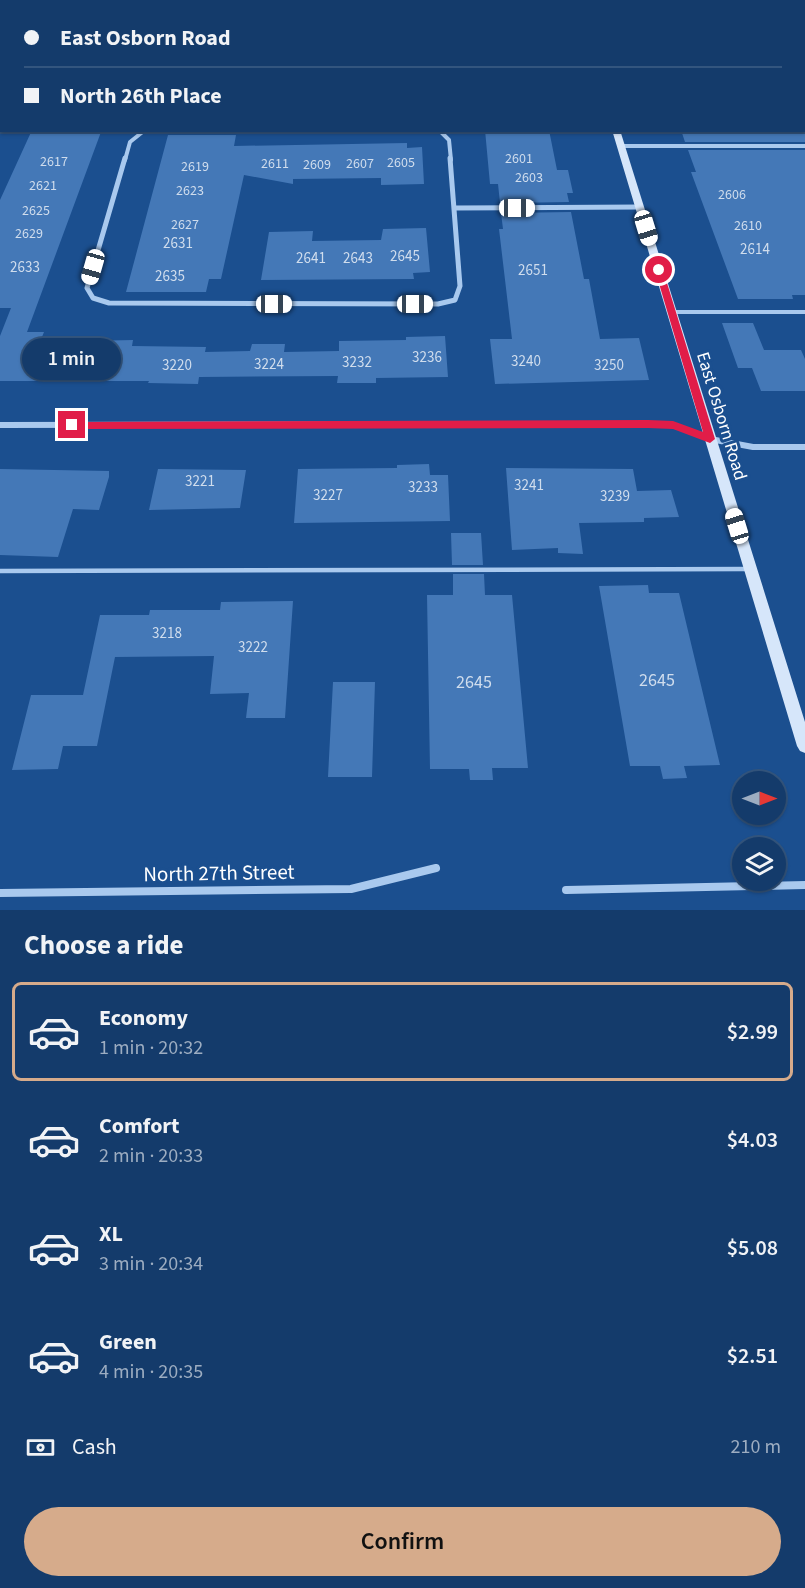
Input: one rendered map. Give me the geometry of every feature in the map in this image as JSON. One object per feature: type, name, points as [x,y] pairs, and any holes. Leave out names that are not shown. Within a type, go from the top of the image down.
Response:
[{"type":"main road","name":"East Osborn Road","points":[[617,132],[805,746]]},
{"type":"street","points":[[142,132],[130,142],[87,288],[93,298],[109,303],[438,304],[455,300],[459,286],[449,140],[441,132]]},
{"type":"street","points":[[621,146],[805,146]]},
{"type":"street","points":[[454,208],[640,207]]},
{"type":"street","points":[[0,425],[648,424],[673,425],[710,439],[753,447],[805,447]]},
{"type":"street","name":"North 27th Street","points":[[0,893],[351,889],[436,868]]},
{"type":"street","points":[[566,890],[805,885]]},
{"type":"lane","points":[[672,312],[805,312]]},
{"type":"lane","points":[[0,571],[750,569]]},
{"type":"building","points":[[31,132],[101,132],[27,332],[44,332],[40,342],[133,340],[132,346],[206,347],[205,352],[250,351],[252,344],[285,344],[284,352],[339,351],[339,341],[406,340],[406,337],[445,336],[448,377],[376,378],[376,383],[337,383],[338,376],[199,377],[198,384],[148,383],[149,381],[0,381],[0,336],[11,308],[0,308],[0,200]]},
{"type":"building","points":[[485,132],[549,132],[557,170],[568,170],[573,193],[567,193],[569,202],[500,203],[498,184],[490,184]]},
{"type":"building","points":[[682,132],[805,132],[805,142],[685,142]]},
{"type":"building","points":[[168,135],[236,135],[234,146],[407,143],[407,148],[422,147],[424,184],[381,185],[381,178],[293,179],[293,184],[244,175],[221,279],[209,279],[206,292],[126,292]]},
{"type":"building","points":[[688,150],[805,150],[805,295],[792,295],[793,299],[738,299],[691,172],[696,172]]},
{"type":"building","points":[[571,212],[584,279],[589,279],[600,339],[639,338],[649,380],[495,384],[490,339],[512,339],[499,229],[503,229],[501,213]]},
{"type":"building","points":[[426,228],[430,272],[413,273],[414,279],[261,280],[269,232],[313,231],[312,241],[381,240],[383,229]]},
{"type":"building","points":[[722,323],[753,323],[764,350],[801,350],[805,359],[805,391],[761,391],[752,368],[738,368]]},
{"type":"building","points":[[429,464],[430,475],[448,475],[450,521],[294,523],[298,469],[397,468],[397,465]]},
{"type":"building","points":[[506,468],[633,469],[637,491],[671,490],[679,517],[644,518],[644,522],[579,523],[583,554],[558,553],[558,548],[512,550]]},
{"type":"building","points":[[0,469],[109,471],[109,477],[99,510],[73,509],[58,557],[0,555]]},
{"type":"building","points":[[158,469],[246,470],[240,508],[149,510]]},
{"type":"building","points":[[451,533],[481,533],[483,565],[452,565]]},
{"type":"building","points":[[453,574],[484,574],[485,595],[512,595],[528,768],[492,768],[493,780],[470,780],[469,769],[430,769],[427,595],[453,595]]},
{"type":"building","points":[[648,585],[649,593],[679,593],[720,765],[684,766],[687,778],[663,779],[660,766],[630,766],[599,586]]},
{"type":"building","points":[[293,601],[285,718],[246,718],[249,693],[210,694],[214,656],[115,657],[97,746],[63,746],[58,769],[12,770],[31,695],[83,695],[100,615],[149,615],[150,610],[220,610],[221,602]]},
{"type":"building","points":[[333,682],[375,682],[372,777],[328,777]]},
{"type":"route","points":[[72,425],[648,424],[673,425],[710,439],[659,270]]}]
